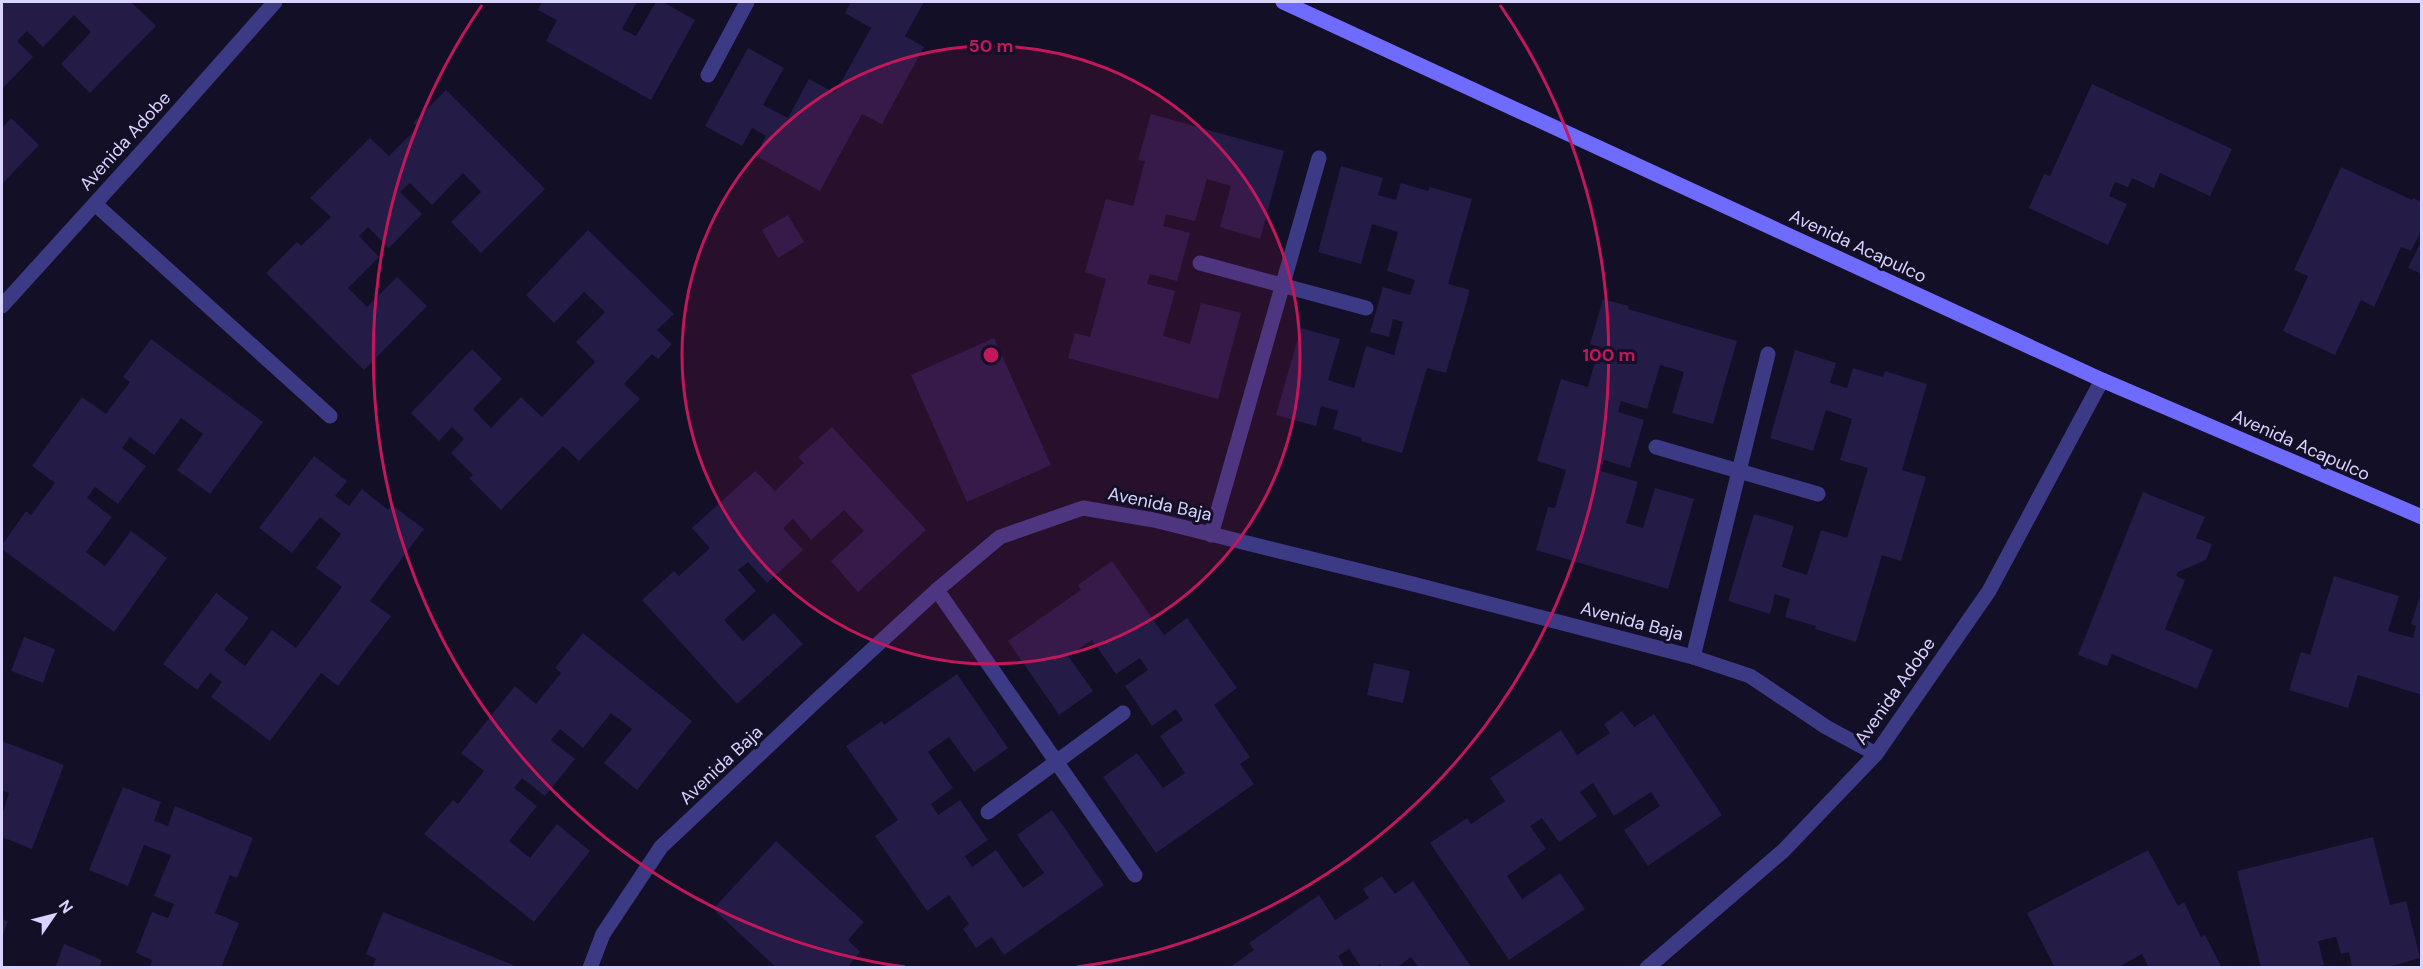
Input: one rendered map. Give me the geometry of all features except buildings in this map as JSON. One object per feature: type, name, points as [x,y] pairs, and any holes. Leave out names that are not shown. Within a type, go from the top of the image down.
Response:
[{"type":"street","name":"Avenida Adobe","points":[[2,306],[275,2]]},
{"type":"street","points":[[708,75],[747,2]]},
{"type":"street","name":"Avenida Acapulco","points":[[1283,2],[2102,380],[2421,518]]},
{"type":"street","points":[[1211,535],[1319,158]]},
{"type":"street","points":[[94,204],[330,416]]},
{"type":"street","points":[[1200,264],[1366,308]]},
{"type":"street","points":[[1693,657],[1768,354]]},
{"type":"street","name":"Avenida Adobe","points":[[1647,968],[1783,850],[1876,754],[1989,591],[2102,380]]},
{"type":"street","points":[[1656,447],[1818,494]]},
{"type":"street","name":"Avenida Baja","points":[[590,968],[603,934],[661,847],[937,591],[1000,537],[1083,508],[1154,520],[1693,657],[1750,676],[1826,727],[1876,754]]},
{"type":"street","points":[[937,591],[1135,875]]},
{"type":"street","points":[[988,812],[1124,713]]}]
